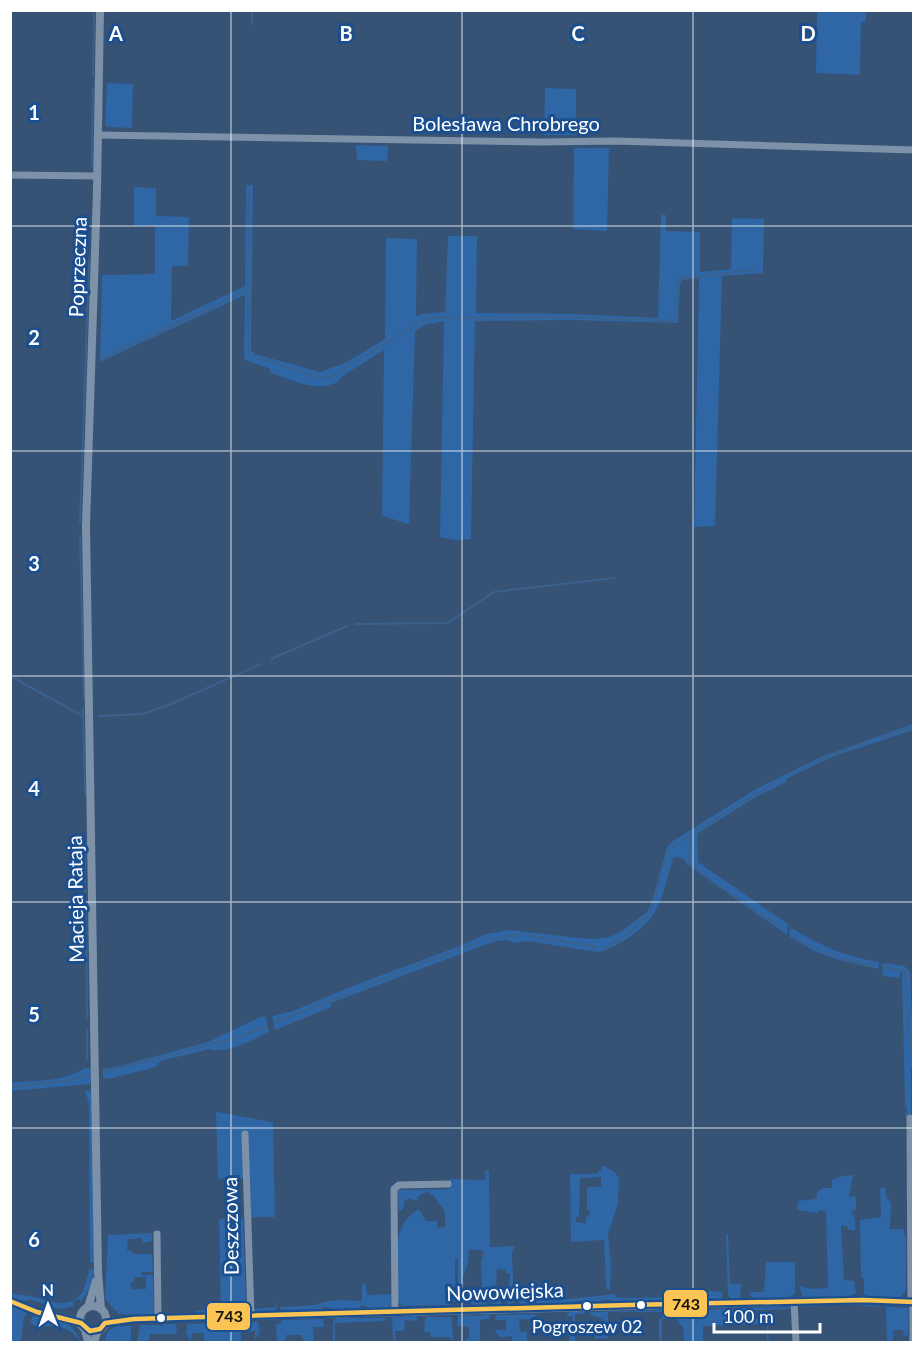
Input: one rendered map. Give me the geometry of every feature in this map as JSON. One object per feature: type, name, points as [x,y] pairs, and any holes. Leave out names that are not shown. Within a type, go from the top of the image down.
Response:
[{"type":"street","name":"Poprzeczna","points":[[86,525],[100,10]]},
{"type":"street","name":"Bolesława Chrobrego","points":[[98,135],[541,142],[616,141],[914,150]]},
{"type":"street","points":[[10,176],[97,176]]},
{"type":"street","name":"Macieja Rataja","points":[[86,525],[98,1272],[103,1311]]},
{"type":"street","points":[[910,1118],[913,1342]]},
{"type":"street","name":"Deszczowa","points":[[245,1134],[250,1316]]},
{"type":"street","points":[[395,1312],[394,1189],[399,1185],[448,1184]]},
{"type":"street","points":[[157,1234],[158,1319]]},
{"type":"street","name":"Macieja Rataja","points":[[86,1309],[98,1272]]},
{"type":"street","points":[[10,1301],[83,1326],[93,1332],[98,1330]]},
{"type":"street","points":[[794,1302],[796,1342]]},
{"type":"street","name":"Nowowiejska","points":[[105,1323],[134,1319],[395,1312],[794,1302],[912,1302]]},
{"type":"street","points":[[51,1315],[96,1307],[103,1311],[105,1323],[98,1330],[94,1342]]},
{"type":"street","points":[[86,1309],[83,1326],[88,1342]]},
{"type":"street","name":"Nowowiejska","points":[[103,1311],[134,1319]]},
{"type":"shaded area","points":[[817,11],[866,11],[866,21],[861,22],[860,75],[816,73]]},
{"type":"shaded area","points":[[107,83],[133,84],[132,128],[105,125]]},
{"type":"shaded area","points":[[545,88],[576,89],[576,135],[544,135]]},
{"type":"shaded area","points":[[356,145],[388,146],[387,161],[357,160]]},
{"type":"shaded area","points":[[574,148],[609,148],[607,231],[573,229]]},
{"type":"shaded area","points":[[246,185],[253,185],[251,350],[255,354],[320,372],[347,362],[385,339],[386,238],[417,239],[416,316],[445,312],[448,236],[477,236],[476,313],[658,318],[661,215],[666,215],[666,231],[700,232],[700,272],[731,269],[732,218],[764,219],[763,273],[722,276],[715,526],[694,527],[699,278],[682,280],[680,284],[678,323],[571,320],[475,321],[471,539],[456,540],[440,537],[444,321],[425,325],[415,331],[409,524],[382,516],[384,350],[331,385],[314,386],[271,373],[269,368],[245,360],[245,295],[100,362],[102,275],[155,274],[155,226],[134,226],[134,187],[156,188],[156,216],[189,217],[188,266],[172,266],[171,321],[245,286]]},
{"type":"shaded area","points":[[913,724],[913,730],[834,756],[786,779],[786,782],[756,797],[697,834],[698,862],[788,924],[787,935],[687,864],[683,858],[676,857],[673,858],[660,900],[651,918],[638,931],[613,947],[598,952],[527,941],[492,942],[331,1003],[331,1007],[275,1030],[272,1016],[290,1012],[486,934],[510,930],[578,938],[610,937],[647,912],[667,847],[673,841],[756,789],[823,756]]},
{"type":"shaded area","points":[[792,928],[834,950],[879,962],[879,969],[835,959],[814,951],[790,937],[789,932]]},
{"type":"shaded area","points":[[882,963],[904,966],[910,971],[914,1067],[911,1068],[909,1118],[905,1117],[907,1109],[905,1104],[902,972],[898,978],[883,976]]},
{"type":"shaded area","points":[[260,1017],[266,1017],[269,1032],[240,1045],[224,1050],[210,1049],[160,1061],[156,1067],[109,1079],[103,1078],[103,1069],[208,1042]]},
{"type":"shaded area","points":[[85,1068],[92,1069],[92,1082],[89,1084],[11,1091],[10,1083],[59,1078]]},
{"type":"shaded area","points":[[85,1090],[93,1092],[94,1262],[90,1263],[89,1104]]},
{"type":"shaded area","points":[[216,1112],[273,1122],[275,1217],[251,1217],[250,1178],[218,1179]]},
{"type":"shaded area","points":[[604,1166],[615,1172],[619,1179],[618,1203],[608,1235],[611,1265],[610,1289],[608,1290],[604,1240],[571,1242],[570,1174],[597,1174],[601,1171],[601,1167]],"holes":[[[601,1177],[601,1187],[587,1187],[587,1210],[590,1211],[590,1216],[586,1217],[586,1224],[576,1222],[576,1217],[579,1216],[580,1178]]]},
{"type":"shaded area","points":[[485,1170],[489,1170],[490,1247],[515,1246],[512,1253],[514,1303],[507,1304],[505,1289],[509,1286],[510,1273],[497,1269],[496,1288],[501,1304],[494,1305],[487,1302],[486,1305],[474,1305],[469,1302],[470,1291],[482,1290],[483,1250],[469,1250],[468,1263],[463,1277],[462,1302],[458,1303],[458,1259],[455,1258],[455,1302],[450,1305],[402,1306],[398,1301],[396,1250],[402,1226],[419,1209],[426,1221],[437,1221],[437,1228],[445,1227],[445,1212],[428,1191],[417,1197],[416,1201],[410,1198],[404,1202],[404,1208],[399,1212],[398,1190],[448,1189],[449,1179],[485,1180]]},
{"type":"shaded area","points":[[853,1175],[849,1197],[856,1196],[856,1210],[851,1211],[855,1219],[855,1230],[848,1230],[847,1226],[841,1226],[844,1280],[854,1281],[856,1293],[837,1298],[803,1297],[799,1286],[812,1289],[828,1288],[826,1211],[820,1210],[817,1213],[797,1210],[798,1201],[814,1199],[817,1197],[817,1192],[823,1188],[832,1188],[832,1180]]},
{"type":"shaded area","points":[[885,1187],[886,1196],[891,1203],[890,1229],[903,1229],[906,1238],[906,1290],[901,1297],[868,1297],[864,1294],[864,1278],[861,1278],[860,1220],[881,1217],[880,1189]]},
{"type":"shaded area","points":[[243,1218],[246,1304],[254,1309],[275,1307],[276,1302],[277,1308],[273,1311],[197,1314],[196,1311],[221,1310],[219,1219]]},
{"type":"shaded area","points":[[152,1233],[152,1241],[142,1243],[142,1238],[128,1239],[127,1250],[132,1251],[132,1254],[152,1254],[153,1272],[142,1272],[141,1275],[145,1277],[134,1277],[131,1289],[146,1289],[146,1275],[153,1275],[154,1313],[153,1315],[118,1314],[118,1311],[115,1311],[105,1298],[108,1235]]},
{"type":"shaded area","points":[[726,1234],[728,1234],[730,1284],[741,1284],[740,1299],[730,1299],[728,1294]]},
{"type":"shaded area","points":[[766,1262],[795,1262],[795,1293],[789,1298],[754,1299],[750,1295],[750,1292],[764,1292]]},
{"type":"shaded area","points":[[89,1269],[94,1270],[93,1283],[81,1301],[79,1299],[73,1301],[74,1306],[59,1309],[29,1299],[28,1301],[18,1300],[10,1293],[65,1303],[82,1293]]},
{"type":"shaded area","points":[[362,1283],[366,1285],[367,1295],[393,1294],[390,1308],[374,1309],[362,1305],[358,1309],[323,1307],[321,1310],[283,1311],[280,1308],[282,1305],[282,1307],[317,1305],[333,1301],[362,1301]]},
{"type":"shaded area","points":[[701,1290],[722,1292],[722,1299],[682,1300],[675,1298],[665,1301],[612,1302],[604,1300],[598,1303],[597,1301],[575,1301],[575,1303],[526,1305],[515,1300],[560,1300],[615,1294],[620,1298],[701,1297]]},
{"type":"shaded area","points":[[10,1305],[28,1313],[24,1317],[21,1342],[11,1342]]},
{"type":"shaded area","points":[[863,1305],[909,1308],[908,1335],[904,1336],[903,1330],[893,1330],[893,1342],[887,1342],[886,1307],[861,1306]]},
{"type":"shaded area","points":[[791,1307],[791,1309],[735,1311],[736,1319],[767,1319],[769,1342],[767,1342],[767,1324],[703,1326],[703,1342],[684,1342],[683,1326],[676,1317],[662,1319],[662,1342],[659,1342],[659,1319],[662,1318],[662,1312],[608,1312],[608,1338],[595,1339],[594,1333],[575,1333],[575,1342],[569,1342],[570,1337],[566,1333],[567,1325],[572,1325],[573,1317],[565,1315],[570,1312],[583,1312],[584,1315],[575,1314],[575,1324],[578,1330],[605,1329],[605,1322],[590,1315],[590,1312]]},
{"type":"shaded area","points":[[490,1314],[489,1319],[480,1320],[480,1342],[466,1342],[465,1339],[469,1338],[469,1327],[457,1326],[458,1315]]},
{"type":"shaded area","points":[[535,1314],[536,1319],[519,1319],[520,1331],[527,1332],[527,1342],[512,1342],[512,1336],[502,1337],[496,1333],[495,1330],[506,1330],[506,1320],[495,1320],[496,1315]]},
{"type":"shaded area","points":[[33,1316],[56,1319],[68,1324],[81,1342],[65,1328],[33,1325],[30,1321]]},
{"type":"shaded area","points":[[416,1316],[418,1321],[405,1320],[404,1335],[404,1331],[395,1331],[396,1342],[393,1342],[392,1317]]},
{"type":"shaded area","points":[[425,1317],[452,1317],[453,1340],[450,1337],[431,1337],[430,1332],[424,1332]]},
{"type":"shaded area","points":[[336,1318],[385,1318],[386,1321],[335,1323],[335,1342],[333,1342],[333,1321]]},
{"type":"shaded area","points":[[323,1319],[324,1327],[313,1327],[314,1342],[304,1342],[301,1335],[286,1335],[285,1342],[277,1342],[276,1324],[281,1323],[281,1320]]},
{"type":"shaded area","points":[[258,1322],[260,1332],[255,1340],[255,1331],[241,1332],[241,1342],[204,1342],[204,1333],[192,1333],[191,1342],[185,1331],[187,1324]]},
{"type":"shaded area","points":[[163,1324],[176,1324],[177,1331],[175,1334],[150,1334],[149,1342],[137,1342],[140,1325],[162,1326]]},
{"type":"shaded area","points":[[119,1326],[131,1326],[131,1342],[105,1342],[109,1331]]},
{"type":"waterway","points":[[93,76],[94,10]]},
{"type":"waterway","points":[[252,10],[252,24]]},
{"type":"waterway","points":[[92,166],[93,89]]},
{"type":"waterway","points":[[248,288],[249,186]]},
{"type":"waterway","points":[[80,524],[89,259]]},
{"type":"waterway","points":[[101,359],[248,290],[248,354],[313,376],[329,378],[430,318],[569,317],[673,321],[677,317],[680,279],[757,269]]},
{"type":"waterway","points":[[80,536],[84,698]]},
{"type":"waterway","points":[[356,624],[447,623],[494,592],[614,578]]},
{"type":"waterway","points":[[271,659],[347,626]]},
{"type":"waterway","points":[[99,716],[143,714],[261,664]]},
{"type":"waterway","points":[[10,676],[83,716]]},
{"type":"waterway","points":[[83,708],[85,794]]},
{"type":"waterway","points":[[880,738],[914,727]]},
{"type":"waterway","points":[[791,775],[833,754],[872,740]]},
{"type":"waterway","points":[[663,868],[669,849],[781,780]]},
{"type":"waterway","points":[[690,837],[689,863],[712,880]]},
{"type":"waterway","points":[[85,855],[85,892]]},
{"type":"waterway","points":[[605,947],[620,940],[650,914],[660,878]]},
{"type":"waterway","points":[[721,887],[784,929]]},
{"type":"waterway","points":[[86,903],[87,1017]]},
{"type":"waterway","points":[[488,939],[518,935]]},
{"type":"waterway","points":[[527,935],[596,947]]},
{"type":"waterway","points":[[793,936],[832,955],[875,966]]},
{"type":"waterway","points":[[414,966],[478,943]]},
{"type":"waterway","points":[[882,967],[905,971],[910,1047],[914,1060]]},
{"type":"waterway","points":[[363,987],[405,970]]},
{"type":"waterway","points":[[276,1022],[353,992]]},
{"type":"waterway","points":[[105,1072],[239,1037],[266,1026]]},
{"type":"waterway","points":[[87,1029],[87,1060]]},
{"type":"waterway","points":[[10,1087],[66,1081],[91,1075]]},
{"type":"transit line","name":"743","points":[[10,1301],[37,1312],[81,1323],[90,1331],[100,1329],[105,1323],[134,1319],[629,1305],[863,1300],[914,1302]]},
{"type":"place","name":"Pogroszew 02","points":[[587,1306]]}]
